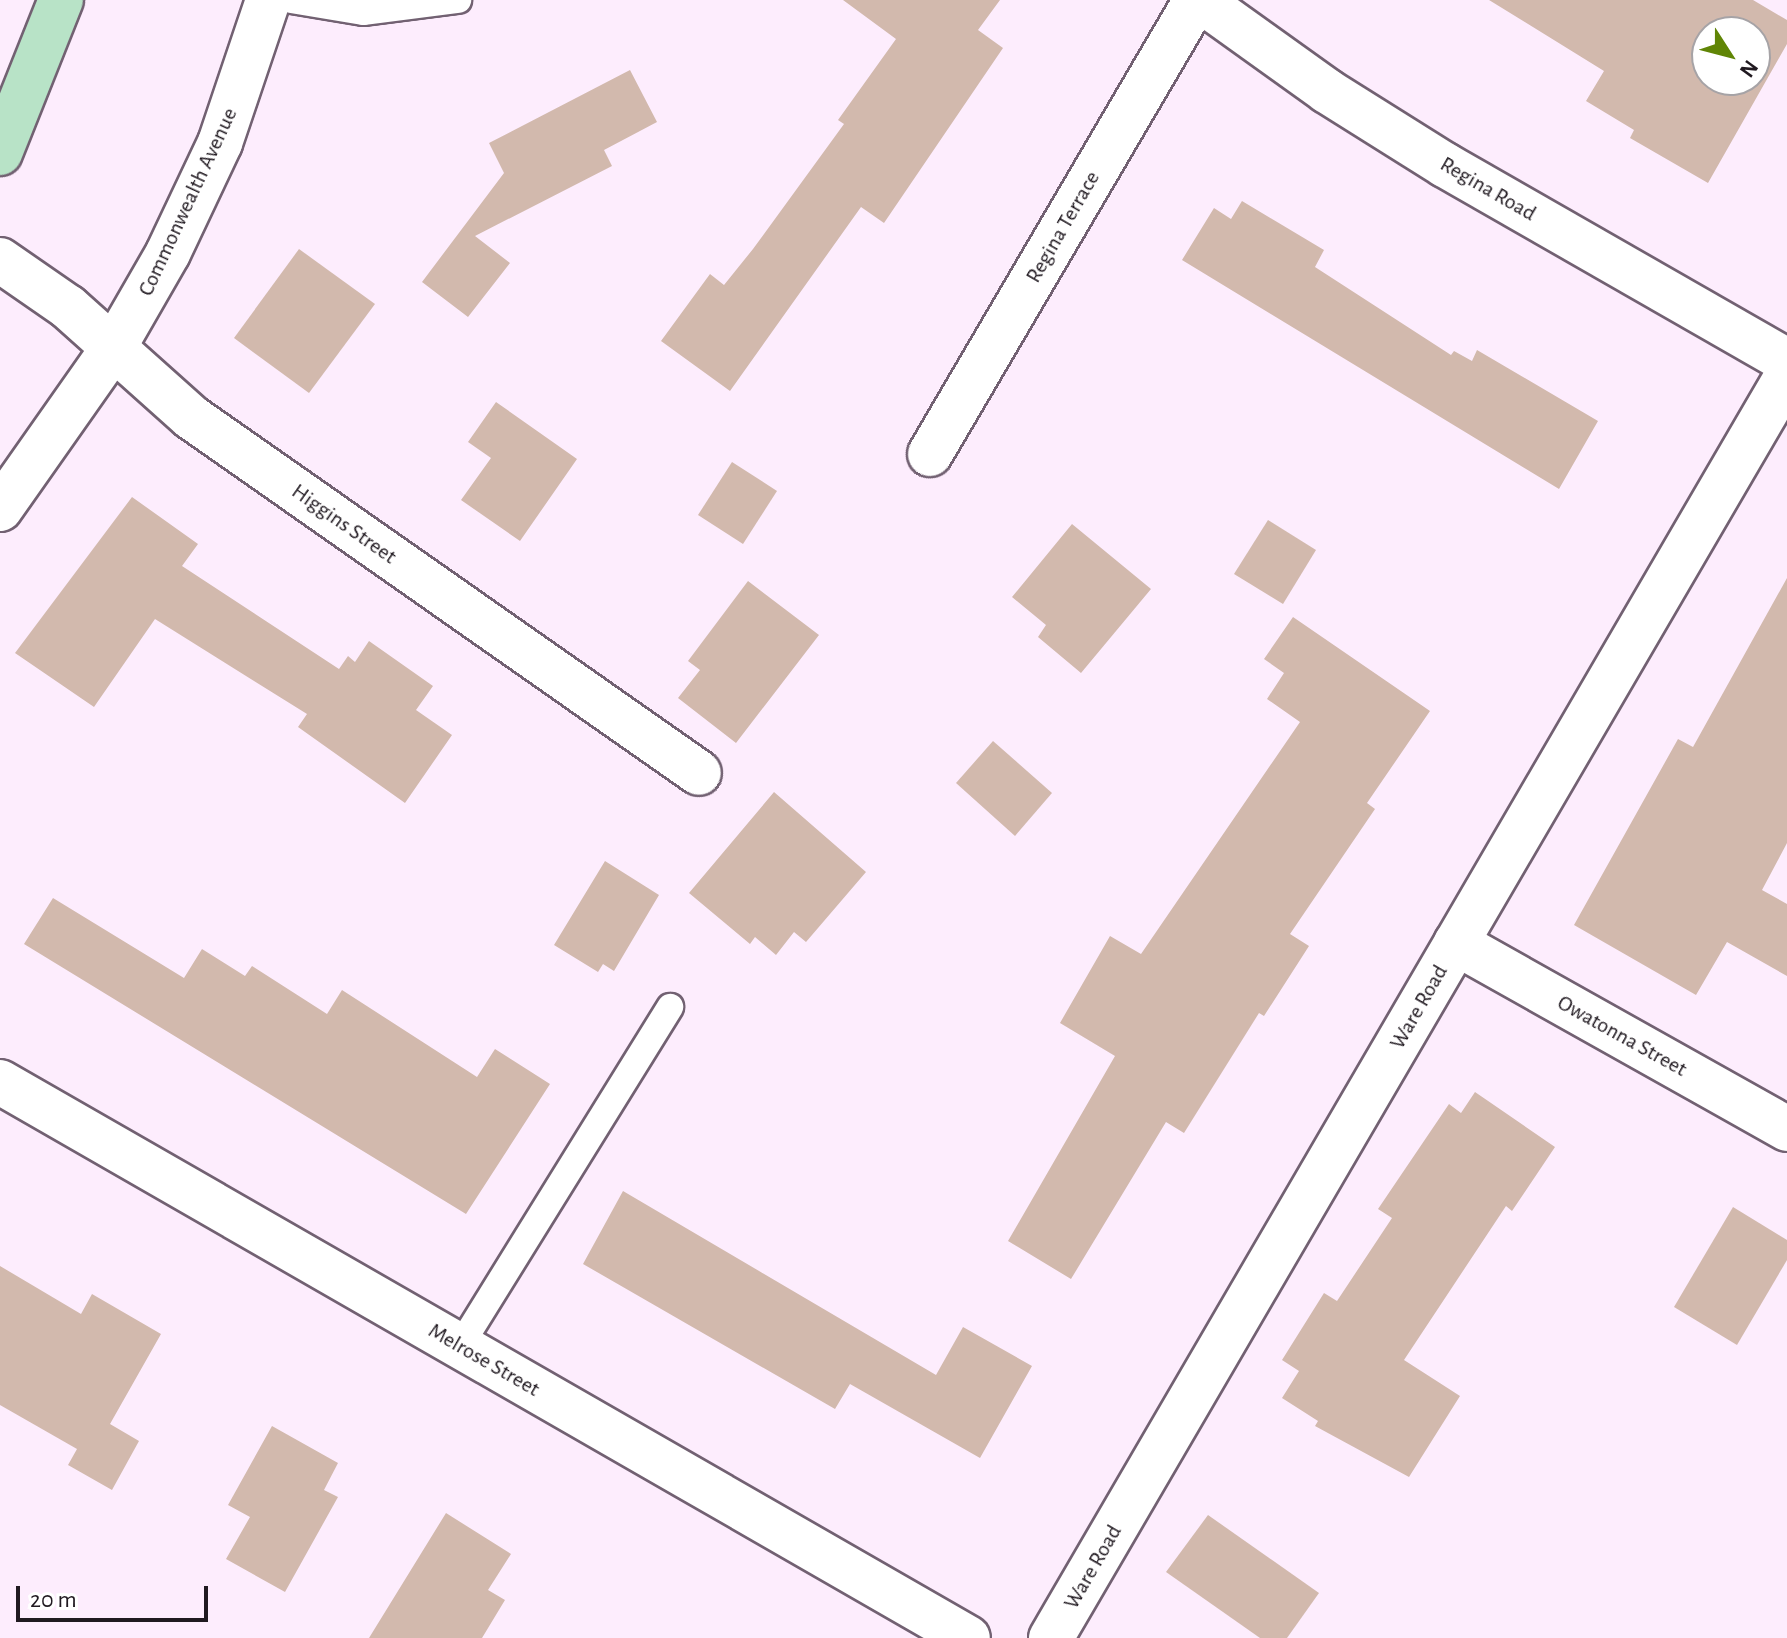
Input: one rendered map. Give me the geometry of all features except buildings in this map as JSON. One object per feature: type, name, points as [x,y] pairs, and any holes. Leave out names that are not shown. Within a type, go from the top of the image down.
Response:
[{"type":"main road","points":[[0,153],[61,0]]},
{"type":"street","name":"Commonwealth Avenue","points":[[0,509],[114,347],[168,253],[214,156],[268,0]]},
{"type":"street","name":"Regina Road","points":[[1198,0],[1327,91],[1445,165],[1787,361]]},
{"type":"street","name":"Regina Terrace","points":[[930,454],[1198,0]]},
{"type":"street","name":"Higgins Street","points":[[0,260],[68,307],[191,417],[699,773]]},
{"type":"street","name":"Ware Road","points":[[1051,1638],[1787,376]]},
{"type":"street","name":"Owatonna Street","points":[[1456,943],[1787,1129]]},
{"type":"street","name":"Melrose Street","points":[[0,1082],[968,1638]]},
{"type":"lane","points":[[291,0],[363,12],[458,0]]},
{"type":"lane","points":[[460,1346],[670,1007]]}]
